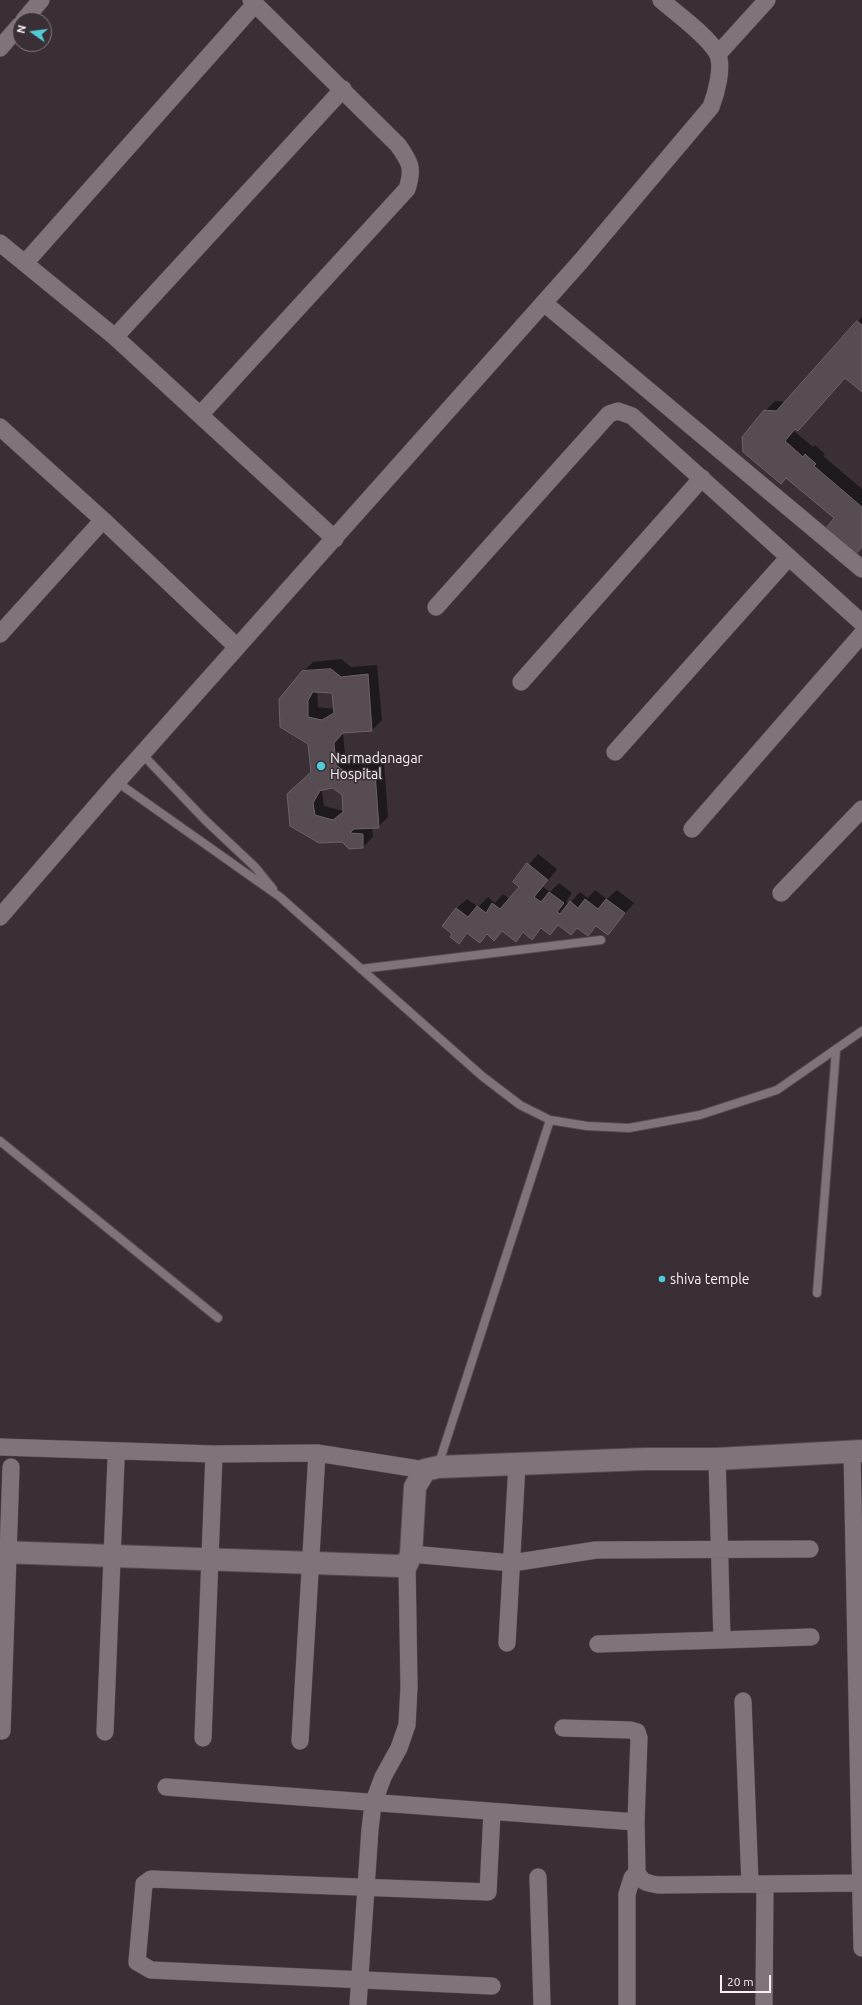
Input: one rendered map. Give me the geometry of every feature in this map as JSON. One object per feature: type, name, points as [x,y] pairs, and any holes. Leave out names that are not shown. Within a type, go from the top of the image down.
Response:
[{"type":"main road","points":[[4,1552],[388,1566],[409,1559],[415,1487],[432,1468],[645,1459],[717,1459],[857,1451]]},
{"type":"street","points":[[31,12],[41,0]]},
{"type":"street","points":[[0,917],[117,782],[335,539],[544,302],[711,107],[717,92],[719,75],[718,54],[708,41],[661,0]]},
{"type":"street","points":[[718,54],[767,0]]},
{"type":"street","points":[[25,264],[253,2],[398,145],[410,162],[412,176],[407,189],[200,415]]},
{"type":"street","points":[[0,48],[12,34]]},
{"type":"street","points":[[115,337],[342,89]]},
{"type":"street","points":[[0,243],[115,337],[335,539]]},
{"type":"street","points":[[544,302],[862,569]]},
{"type":"street","points":[[436,607],[609,414],[618,411],[632,416],[862,623]]},
{"type":"street","points":[[0,427],[103,520],[237,648]]},
{"type":"street","points":[[521,682],[702,478]]},
{"type":"street","points":[[0,634],[103,520]]},
{"type":"street","points":[[615,752],[790,557]]},
{"type":"street","points":[[692,829],[862,634]]},
{"type":"street","points":[[781,893],[862,808]]},
{"type":"street","points":[[0,1447],[214,1454],[317,1453],[432,1468]]},
{"type":"street","points":[[857,1451],[862,1948]]},
{"type":"street","points":[[300,1741],[317,1453]]},
{"type":"street","points":[[203,1738],[214,1454]]},
{"type":"street","points":[[717,1459],[718,1550],[722,1640]]},
{"type":"street","points":[[105,1732],[116,1460]]},
{"type":"street","points":[[507,1643],[517,1464]]},
{"type":"street","points":[[2,1731],[4,1552],[11,1467]]},
{"type":"street","points":[[358,2005],[373,1804],[383,1777],[399,1748],[407,1725],[409,1687],[409,1559],[512,1563],[596,1550],[810,1549]]},
{"type":"street","points":[[598,1644],[811,1637]]},
{"type":"street","points":[[743,1701],[757,1884],[764,2005]]},
{"type":"street","points":[[563,1728],[630,1730],[637,1732],[639,1738],[636,1822],[637,1872],[639,1878],[645,1883],[658,1885],[861,1883]]},
{"type":"street","points":[[166,1787],[373,1804],[636,1822]]},
{"type":"street","points":[[492,1812],[488,1892],[366,1889],[151,1879],[144,1884],[137,1962],[150,1970],[492,1986]]},
{"type":"street","points":[[627,2005],[627,1894],[632,1878],[637,1872]]},
{"type":"street","points":[[538,1877],[542,2005]]},
{"type":"lane","points":[[142,754],[205,820],[255,867],[280,897]]},
{"type":"lane","points":[[117,782],[280,897],[482,1076],[520,1105],[550,1120],[587,1126],[629,1128],[700,1115],[777,1090],[862,1031]]},
{"type":"lane","points":[[362,969],[601,940]]},
{"type":"lane","points":[[817,1293],[836,1050]]},
{"type":"lane","points":[[432,1468],[550,1120]]},
{"type":"lane","points":[[0,1141],[218,1318]]},
{"type":"building","points":[[857,321],[862,325],[862,392],[845,378],[798,431],[795,429],[785,441],[803,457],[805,454],[816,464],[814,466],[862,507],[862,547],[856,554],[826,528],[834,518],[786,478],[781,484],[743,452],[742,437],[764,410],[776,411]]},
{"type":"building","points":[[331,669],[341,677],[368,674],[372,731],[343,733],[334,743],[336,765],[348,774],[375,772],[379,828],[354,829],[350,833],[363,834],[363,848],[349,849],[342,842],[319,843],[290,826],[287,794],[311,772],[308,744],[280,727],[279,699],[302,671]],"holes":[[[313,692],[332,693],[334,713],[322,720],[308,717],[308,701]],[[333,788],[342,795],[343,812],[333,820],[315,815],[313,803],[320,791]]]},
{"type":"building","points":[[527,863],[548,880],[534,897],[541,902],[549,892],[564,903],[557,912],[560,914],[570,901],[578,908],[585,899],[598,909],[606,899],[625,913],[608,935],[596,926],[588,936],[577,928],[571,935],[558,925],[550,935],[541,928],[532,940],[523,932],[516,942],[502,931],[494,941],[487,934],[480,943],[467,933],[459,944],[450,937],[452,934],[442,926],[456,908],[468,917],[477,906],[486,913],[492,903],[500,909],[519,887],[513,882]]},
{"type":"place","name":"Narmadanagar Hospital","points":[[321,766]]},
{"type":"place","name":"shiva temple","points":[[662,1279]]}]
